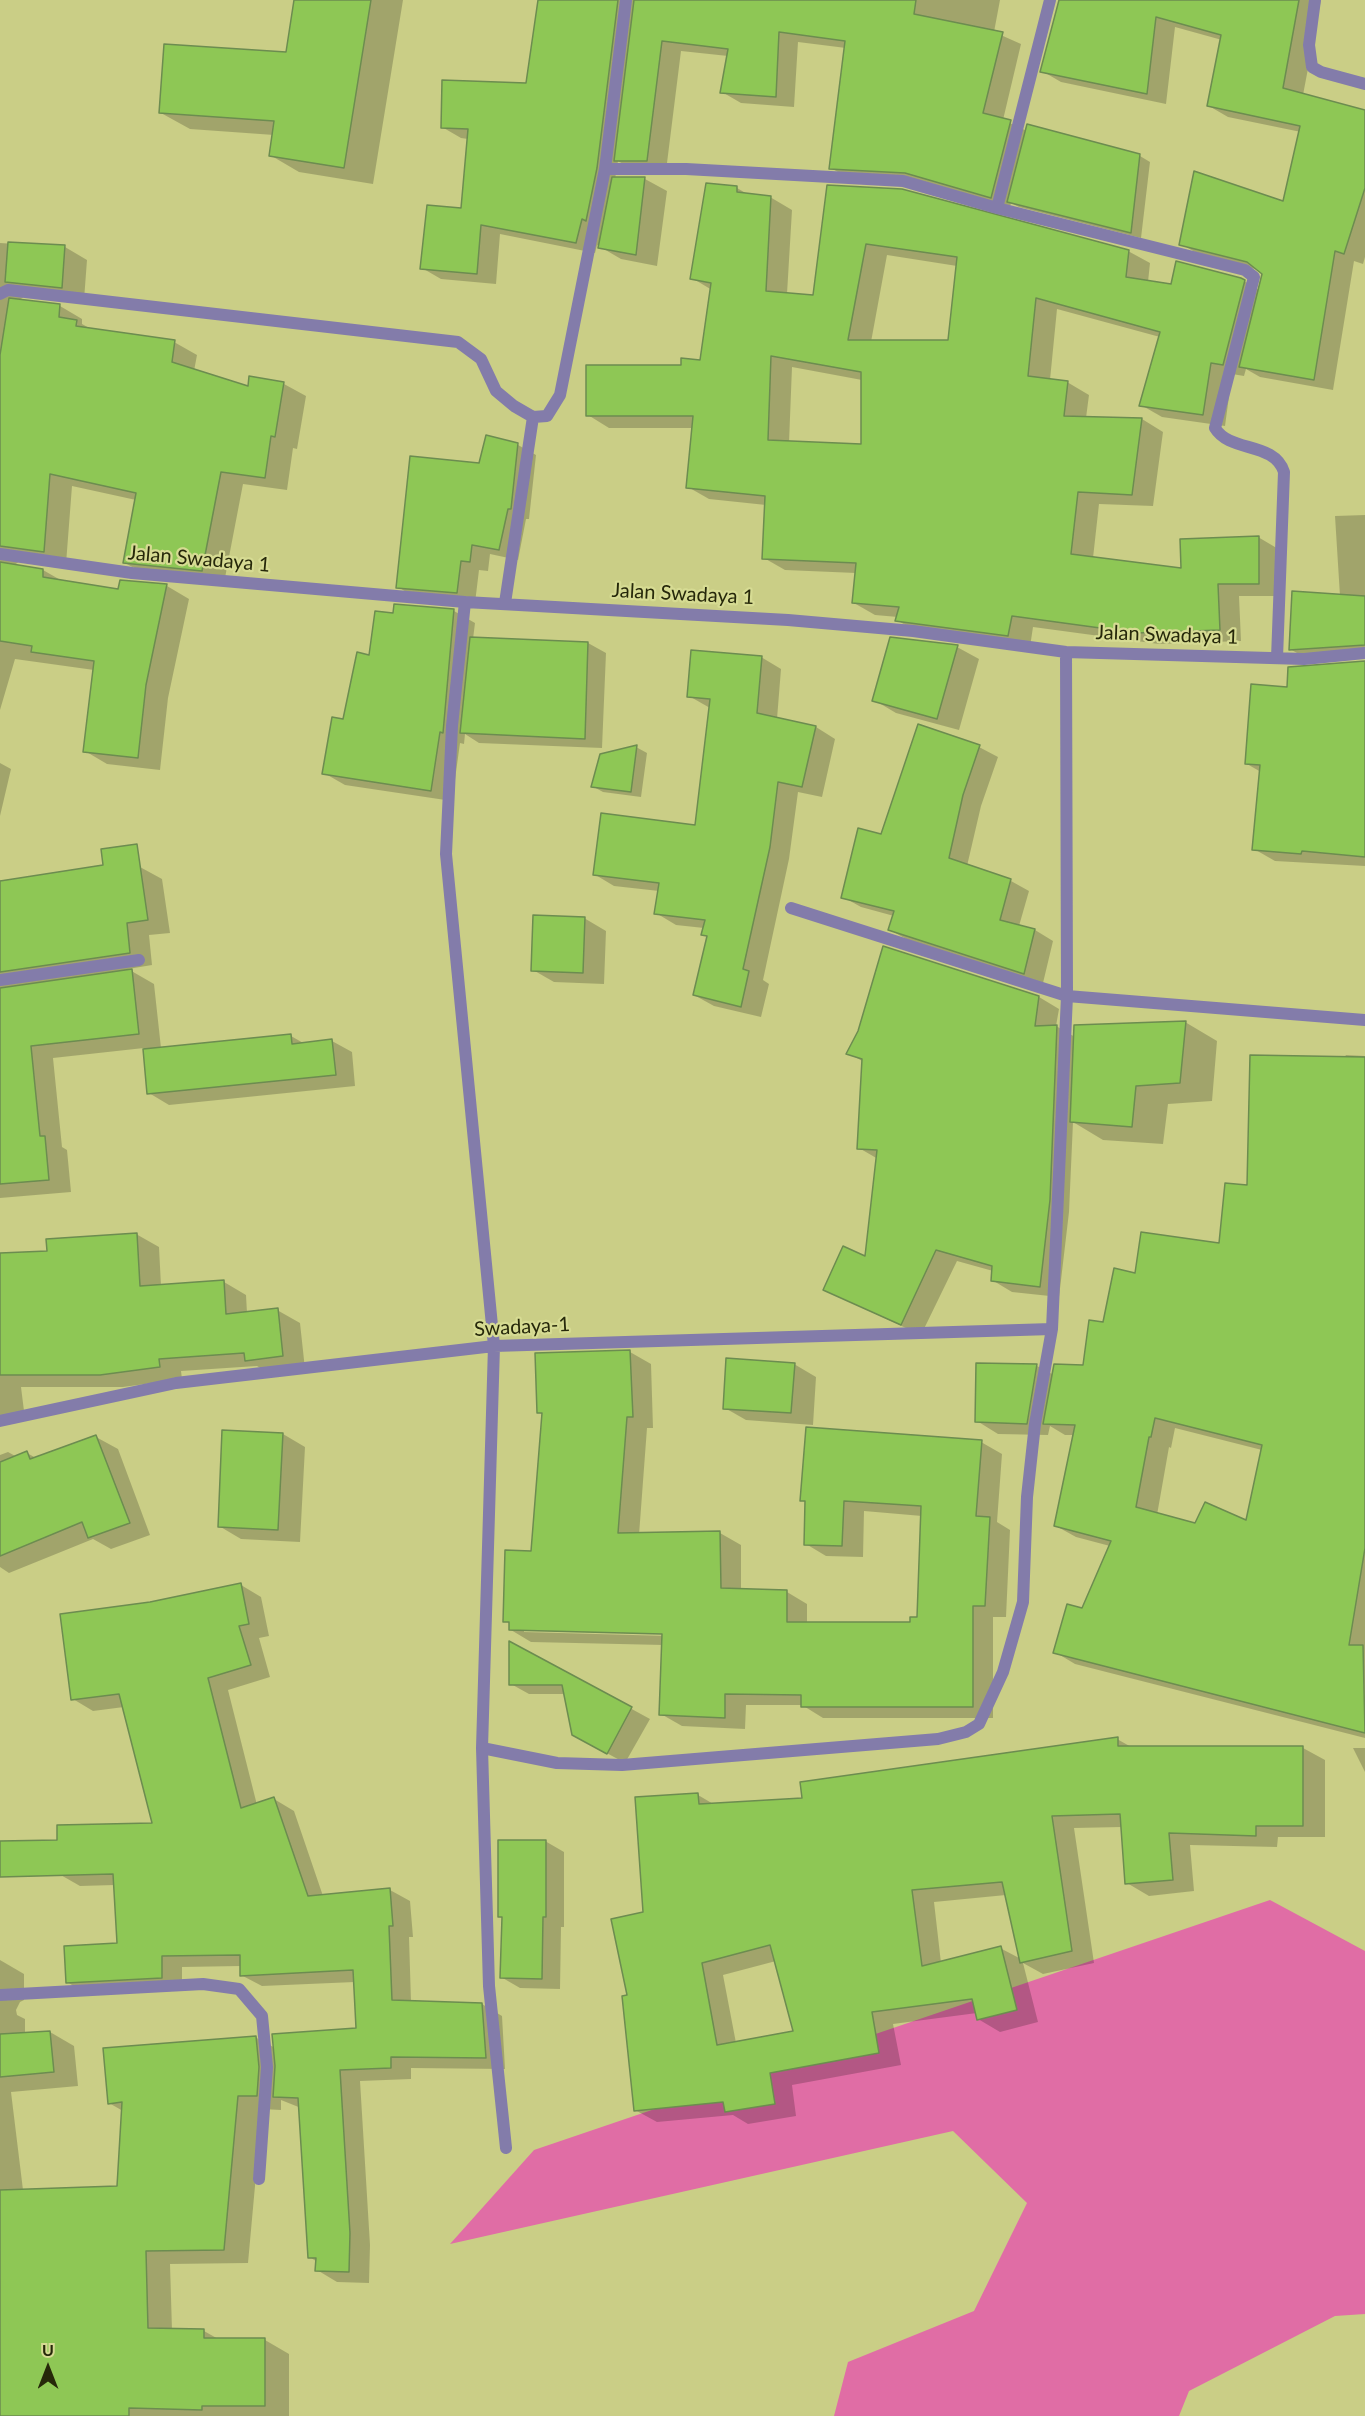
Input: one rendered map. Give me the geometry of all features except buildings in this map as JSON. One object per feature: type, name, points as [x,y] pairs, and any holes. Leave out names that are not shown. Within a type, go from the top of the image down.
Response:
[{"type":"street","points":[[0,294],[8,290],[458,342],[481,360],[496,391],[533,417],[547,416],[560,395],[606,170],[626,0]]},
{"type":"street","points":[[997,208],[1050,0]]},
{"type":"street","points":[[1315,0],[1309,45],[1312,67],[1321,72],[1365,84]]},
{"type":"street","points":[[606,170],[686,170],[903,181],[997,208],[1245,270],[1254,277],[1215,428],[1223,437],[1274,457],[1281,462],[1284,471],[1277,658]]},
{"type":"street","points":[[506,603],[533,417]]},
{"type":"street","name":"Jalan Swadaya 1","points":[[0,554],[132,573],[465,602],[788,620],[913,631],[1066,652],[1304,659],[1365,653]]},
{"type":"street","points":[[465,602],[452,726],[446,854],[494,1346],[482,1748],[489,1986],[506,2148]]},
{"type":"street","points":[[482,1748],[557,1763],[622,1765],[938,1739],[966,1732],[979,1724],[1003,1672],[1023,1602],[1031,1466],[1052,1329],[1067,996],[1066,652]]},
{"type":"street","points":[[791,908],[1067,996],[1365,1020]]},
{"type":"street","points":[[0,980],[139,960]]},
{"type":"street","name":"Swadaya-1","points":[[0,1421],[176,1383],[494,1346],[1052,1329]]},
{"type":"street","points":[[0,1995],[203,1984],[240,1989],[262,2016],[267,2067],[259,2180]]},
{"type":"shaded area","points":[[1270,1900],[1365,1951],[1365,2314],[1335,2316],[1189,2391],[1179,2416],[834,2416],[848,2362],[974,2311],[1027,2203],[953,2131],[450,2244],[534,2150]]}]
